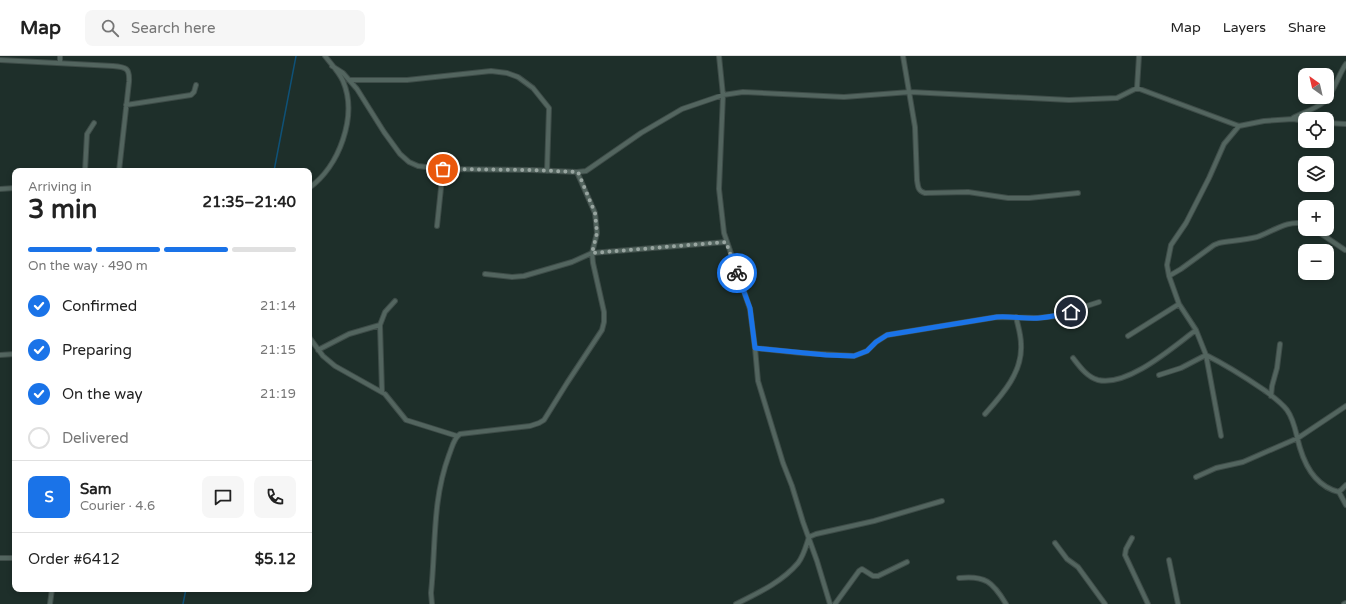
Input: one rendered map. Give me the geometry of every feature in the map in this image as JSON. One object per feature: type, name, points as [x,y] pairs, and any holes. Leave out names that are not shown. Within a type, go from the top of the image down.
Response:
[{"type":"street","points":[[60,56],[60,64]]},
{"type":"street","points":[[312,186],[324,175],[335,158],[347,129],[347,96],[342,80],[325,56]]},
{"type":"street","points":[[719,56],[723,95],[719,188],[721,217],[726,242],[750,308],[758,381],[830,604]]},
{"type":"street","points":[[903,56],[915,127],[917,180],[920,191],[925,193],[968,192],[1008,198],[1029,198],[1078,193]]},
{"type":"street","points":[[1137,88],[1139,56]]},
{"type":"street","points":[[0,60],[117,66],[126,69],[130,75],[119,168]]},
{"type":"street","points":[[1293,119],[1323,103],[1346,64]]},
{"type":"street","points":[[332,66],[349,80],[357,89],[384,132],[400,154],[409,162],[418,166],[443,169],[578,172],[590,169],[641,133],[682,109],[723,95],[743,92],[844,97],[910,92],[1069,100],[1117,98],[1137,88],[1239,126],[1264,121],[1298,120]]},
{"type":"street","points":[[349,80],[407,80],[498,71],[518,78],[533,88],[549,108],[547,171]]},
{"type":"street","points":[[126,105],[191,94],[194,92],[196,85]]},
{"type":"street","points":[[85,168],[87,134],[94,123]]},
{"type":"street","points":[[1334,123],[1346,124]]},
{"type":"street","points":[[1220,436],[1206,355],[1196,330],[1180,304],[1169,276],[1167,265],[1171,245],[1186,223],[1209,178],[1224,144],[1239,126]]},
{"type":"street","points":[[437,226],[443,169]]},
{"type":"street","points":[[312,342],[323,356],[335,366],[382,392],[389,398],[406,420],[457,436],[470,432],[530,426],[539,423],[548,416],[567,383],[598,336],[604,322],[604,312],[593,264],[592,253],[597,233],[595,213],[578,172]]},
{"type":"street","points":[[0,189],[12,188]]},
{"type":"street","points":[[1169,276],[1214,245],[1257,236],[1287,224],[1298,222]]},
{"type":"street","points":[[1324,236],[1344,250]]},
{"type":"street","points":[[485,274],[512,277],[524,276],[572,262],[592,253],[726,242]]},
{"type":"street","points":[[382,392],[380,325],[385,312],[395,301]]},
{"type":"street","points":[[755,348],[854,356],[867,351],[876,342],[887,335],[997,317],[1038,318],[1056,316],[1099,302]]},
{"type":"street","points":[[1128,336],[1180,304]]},
{"type":"street","points":[[985,414],[1012,380],[1017,367],[1021,354],[1021,344],[1016,317]]},
{"type":"street","points":[[318,350],[343,336],[380,325]]},
{"type":"street","points":[[1073,358],[1083,371],[1098,380],[1114,379],[1134,373],[1146,366],[1196,330]]},
{"type":"street","points":[[1271,396],[1280,344]]},
{"type":"street","points":[[0,355],[12,354]]},
{"type":"street","points":[[1159,376],[1181,368],[1206,355]]},
{"type":"street","points":[[1206,355],[1230,368],[1271,396],[1287,410],[1293,422],[1300,449],[1308,466],[1320,483],[1326,488],[1339,492],[1346,505]]},
{"type":"street","points":[[1196,477],[1216,468],[1243,462],[1298,438],[1346,406]]},
{"type":"street","points":[[432,604],[431,593],[436,507],[442,474],[457,436]]},
{"type":"street","points":[[1339,492],[1346,485]]},
{"type":"street","points":[[736,604],[774,584],[798,563],[802,557],[809,537],[816,534],[874,521],[942,501]]},
{"type":"street","points":[[1132,538],[1126,549],[1125,555],[1148,604]]},
{"type":"street","points":[[1055,543],[1067,559],[1078,567],[1105,604]]},
{"type":"street","points":[[0,558],[12,558]]},
{"type":"street","points":[[1169,560],[1178,604]]},
{"type":"street","points":[[835,604],[862,569],[873,576],[878,576],[907,562]]},
{"type":"street","points":[[959,578],[973,576],[986,581],[998,591],[1006,604]]},
{"type":"street","points":[[50,604],[52,592]]},
{"type":"waterway","points":[[275,168],[296,56]]},
{"type":"waterway","points":[[183,604],[185,592]]},
{"type":"way so far","points":[[443,169],[578,172],[595,213],[597,233],[592,253],[726,242],[737,273]]},
{"type":"route","points":[[737,273],[750,308],[755,348],[838,356],[854,356],[867,351],[876,342],[887,335],[997,317],[1008,316],[1038,318],[1056,316],[1071,312]]}]
